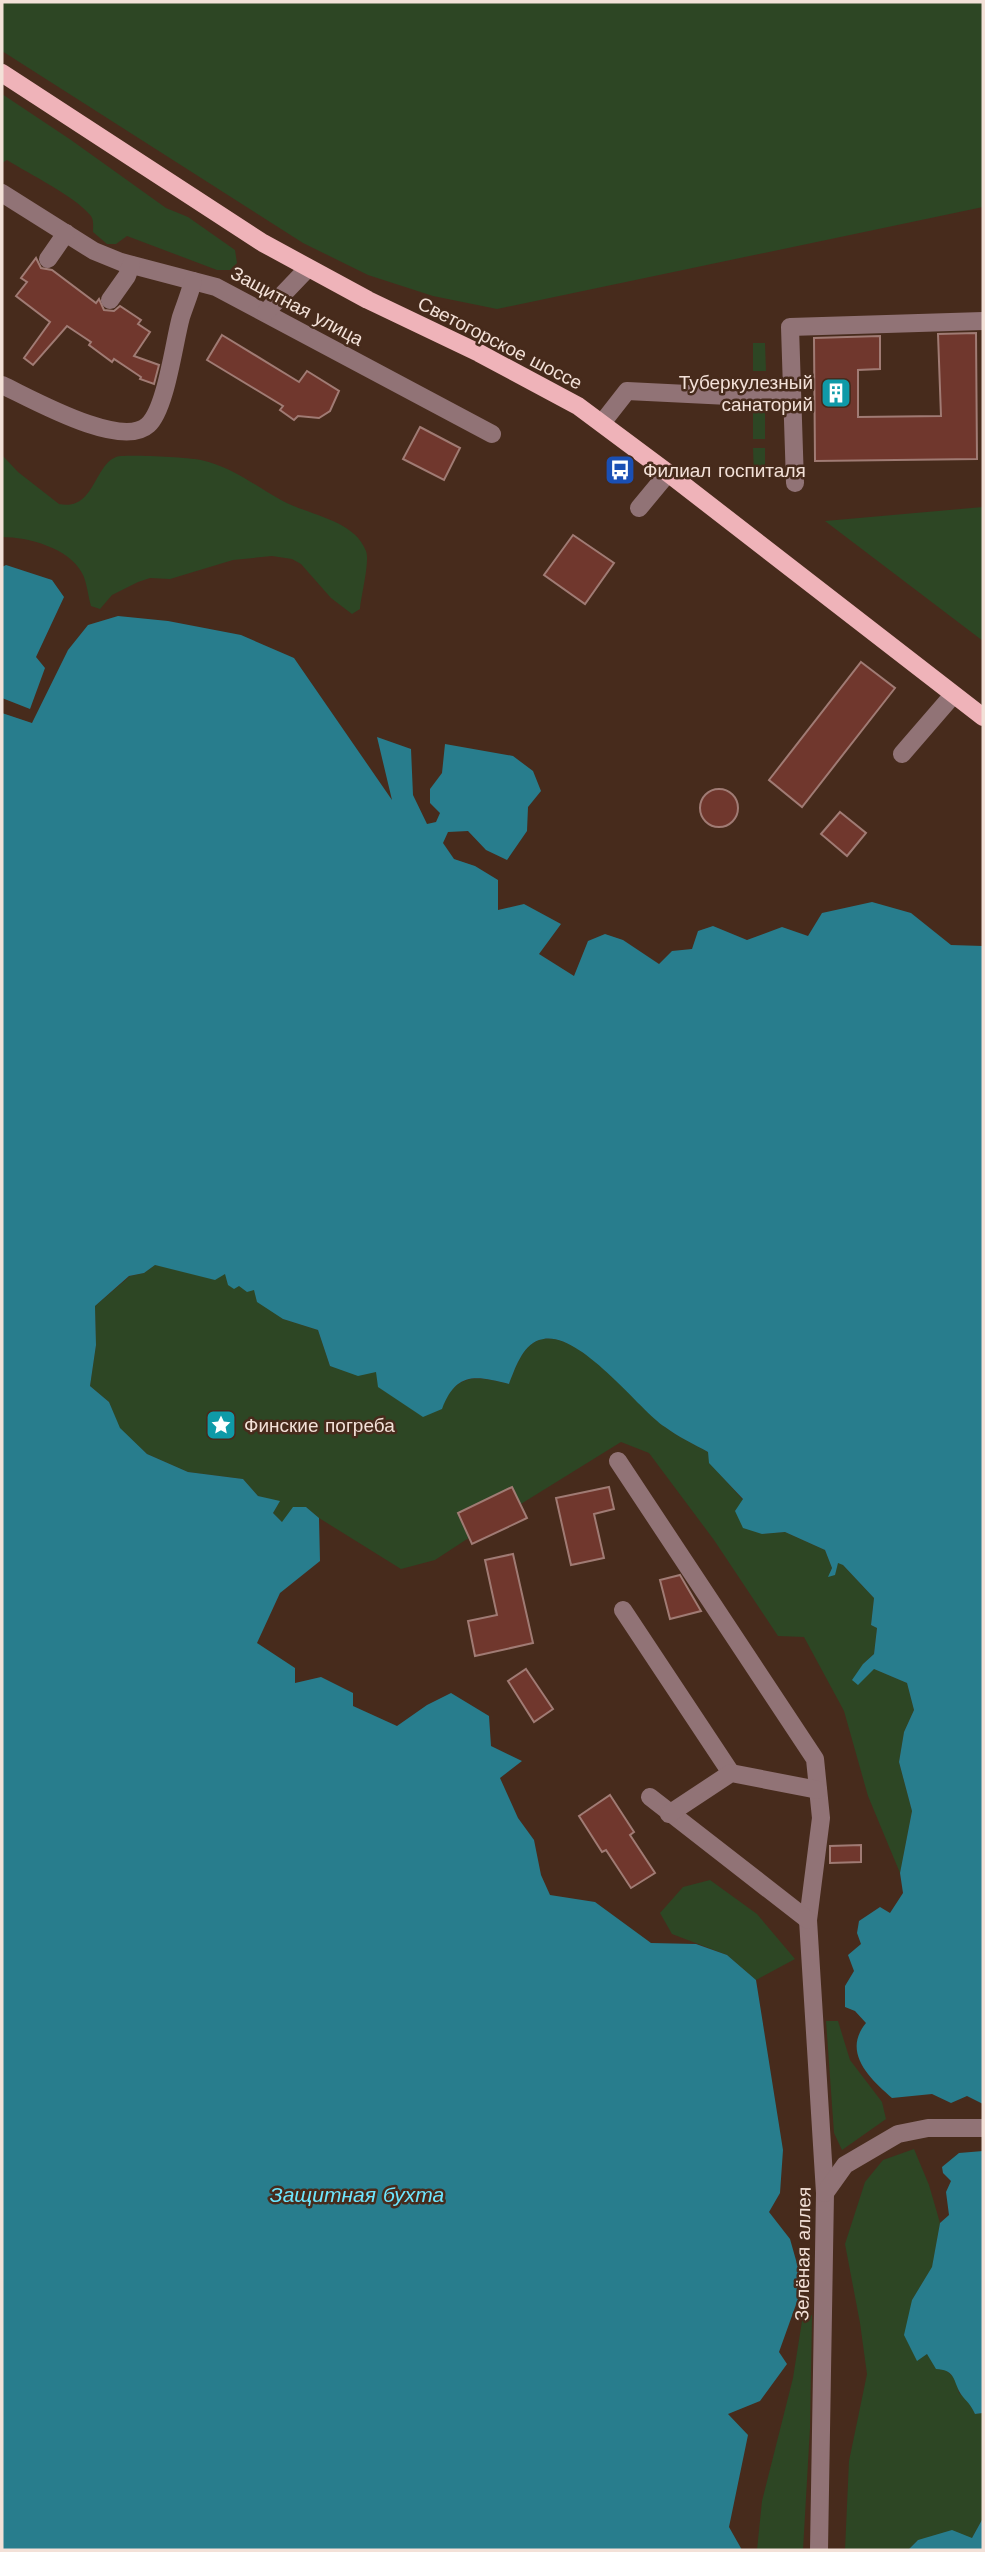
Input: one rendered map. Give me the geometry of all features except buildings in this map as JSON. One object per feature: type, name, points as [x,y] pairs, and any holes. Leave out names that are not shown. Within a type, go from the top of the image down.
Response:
[{"type":"main road","name":"Светогорское шоссе","points":[[2,73],[206,206],[308,268],[531,379],[602,423],[983,717]]},
{"type":"street","name":"Защитная улица","points":[[2,193],[94,251],[131,265],[216,287],[492,434]]},
{"type":"street","points":[[48,258],[66,233]]},
{"type":"street","points":[[110,300],[131,265]]},
{"type":"street","points":[[266,313],[308,268]]},
{"type":"street","points":[[2,385],[80,421],[113,431],[135,431],[148,425],[159,405],[193,281]]},
{"type":"street","points":[[795,483],[790,327],[983,321]]},
{"type":"street","points":[[602,423],[626,391],[793,399]]},
{"type":"street","points":[[639,508],[668,473]]},
{"type":"street","points":[[902,754],[953,695]]},
{"type":"street","name":"Зелёная аллея","points":[[618,1461],[815,1759],[821,1818],[808,1920],[825,2193],[819,2550]]},
{"type":"street","points":[[623,1611],[731,1773]]},
{"type":"street","points":[[669,1814],[731,1773],[818,1790]]},
{"type":"street","points":[[650,1797],[808,1920]]},
{"type":"street","points":[[825,2193],[845,2165],[898,2134],[928,2128],[983,2128]]},
{"type":"green space","points":[[2,2],[983,2],[983,207],[497,309],[433,296],[368,275],[303,243],[2,51]]},
{"type":"green space","points":[[2,94],[166,208],[188,217],[235,250],[237,263],[230,270],[217,270],[127,236],[116,244],[107,244],[93,232],[91,216],[84,208],[7,160],[2,163]]},
{"type":"green space","points":[[753,343],[765,343],[766,371],[753,371]]},
{"type":"green space","points":[[753,411],[765,412],[765,439],[753,439]]},
{"type":"green space","points":[[753,448],[765,448],[765,476],[754,476]]},
{"type":"green space","points":[[2,455],[18,472],[59,504],[71,504],[81,500],[105,465],[121,456],[193,459],[223,467],[281,500],[341,525],[360,540],[367,556],[360,609],[352,614],[331,598],[301,564],[292,559],[272,556],[233,560],[170,579],[150,578],[112,595],[100,609],[91,606],[82,573],[68,557],[35,542],[2,537]]},
{"type":"green space","points":[[983,507],[983,641],[825,521]]},
{"type":"green space","points":[[155,1265],[225,1274],[239,1286],[254,1289],[283,1319],[318,1330],[330,1366],[377,1372],[441,1409],[453,1389],[468,1380],[476,1378],[509,1384],[528,1347],[539,1340],[554,1339],[571,1345],[589,1357],[665,1427],[708,1452],[710,1463],[743,1500],[762,1534],[785,1532],[825,1550],[832,1568],[829,1573],[838,1562],[874,1598],[871,1625],[877,1628],[874,1654],[863,1664],[907,1683],[914,1710],[904,1732],[899,1762],[912,1811],[900,1873],[868,1796],[844,1711],[804,1637],[778,1636],[714,1540],[649,1453],[621,1442],[435,1560],[401,1569],[319,1518],[306,1507],[283,1523],[273,1513],[279,1502],[258,1496],[243,1479],[188,1472],[147,1454],[119,1428],[109,1402],[90,1386],[96,1345],[95,1306],[130,1276],[144,1273]]},
{"type":"green space","points":[[710,1880],[757,1914],[795,1959],[756,1980],[727,1955],[672,1934],[660,1913],[683,1887]]},
{"type":"green space","points":[[826,2021],[838,2021],[850,2060],[882,2102],[886,2119],[842,2150],[834,2133]]},
{"type":"green space","points":[[914,2149],[929,2185],[940,2223],[932,2268],[912,2300],[917,2360],[927,2354],[956,2379],[959,2393],[969,2401],[975,2414],[983,2413],[983,2518],[972,2538],[918,2540],[908,2550],[845,2550],[849,2461],[867,2374],[845,2244],[865,2182],[883,2160]]},
{"type":"green space","points":[[812,2315],[810,2428],[803,2550],[757,2550],[762,2501],[793,2378],[802,2321]]},
{"type":"water","points":[[6,565],[52,580],[64,597],[36,657],[45,668],[30,709],[2,698],[2,567]]},
{"type":"water","name":"Защитная бухта","points":[[118,616],[168,621],[241,635],[294,658],[392,800],[377,737],[411,749],[413,795],[427,824],[436,822],[440,813],[430,803],[430,789],[442,773],[445,744],[513,756],[533,771],[541,791],[528,807],[527,831],[507,860],[486,850],[468,831],[448,832],[443,843],[454,859],[475,866],[498,880],[498,910],[524,904],[561,924],[539,954],[574,976],[588,941],[605,934],[623,940],[659,964],[672,951],[692,949],[698,931],[713,926],[747,940],[782,927],[808,936],[822,913],[872,902],[911,913],[951,945],[983,946],[983,2104],[967,2096],[951,2103],[932,2094],[892,2098],[861,2064],[857,2044],[859,2034],[866,2023],[855,2011],[845,2007],[845,1986],[854,1971],[848,1955],[861,1944],[857,1933],[859,1921],[880,1907],[890,1913],[903,1893],[900,1873],[912,1811],[899,1762],[904,1732],[914,1710],[907,1683],[874,1669],[858,1685],[852,1680],[874,1654],[877,1628],[871,1625],[874,1598],[843,1565],[838,1563],[835,1575],[828,1577],[832,1568],[825,1550],[785,1532],[762,1534],[743,1528],[735,1511],[743,1499],[709,1463],[708,1452],[665,1427],[588,1356],[571,1345],[554,1339],[539,1340],[528,1347],[509,1384],[477,1378],[460,1382],[442,1409],[423,1417],[378,1387],[376,1372],[358,1376],[330,1366],[318,1330],[283,1319],[257,1302],[254,1290],[247,1292],[239,1286],[234,1289],[228,1285],[225,1274],[215,1280],[155,1265],[144,1273],[129,1276],[95,1306],[96,1345],[90,1386],[109,1402],[120,1428],[147,1454],[188,1472],[243,1479],[258,1496],[280,1501],[273,1513],[282,1522],[293,1507],[306,1507],[319,1518],[320,1561],[280,1593],[257,1643],[295,1668],[295,1683],[321,1677],[353,1693],[353,1706],[397,1726],[427,1705],[451,1693],[489,1716],[491,1746],[522,1761],[500,1778],[518,1818],[534,1840],[541,1875],[550,1895],[595,1902],[651,1943],[696,1944],[727,1955],[756,1980],[783,2150],[780,2193],[769,2212],[790,2239],[803,2285],[779,2352],[787,2364],[760,2401],[728,2414],[748,2435],[729,2527],[742,2550],[2,2550],[2,713],[32,723],[68,650],[88,625]]},
{"type":"water","points":[[983,2151],[983,2413],[975,2414],[952,2376],[946,2371],[936,2369],[927,2354],[917,2361],[904,2335],[912,2300],[932,2267],[940,2223],[949,2215],[946,2192],[951,2181],[943,2173],[942,2167],[959,2153]]},
{"type":"water","points":[[983,2518],[983,2550],[908,2550],[918,2540],[952,2530],[972,2538]]},
{"type":"place","name":"Туберкулезный санаторий","points":[[836,393]]},
{"type":"place","name":"Филиал госпиталя","points":[[620,470]]},
{"type":"place","name":"Финские погреба","points":[[221,1425]]}]
